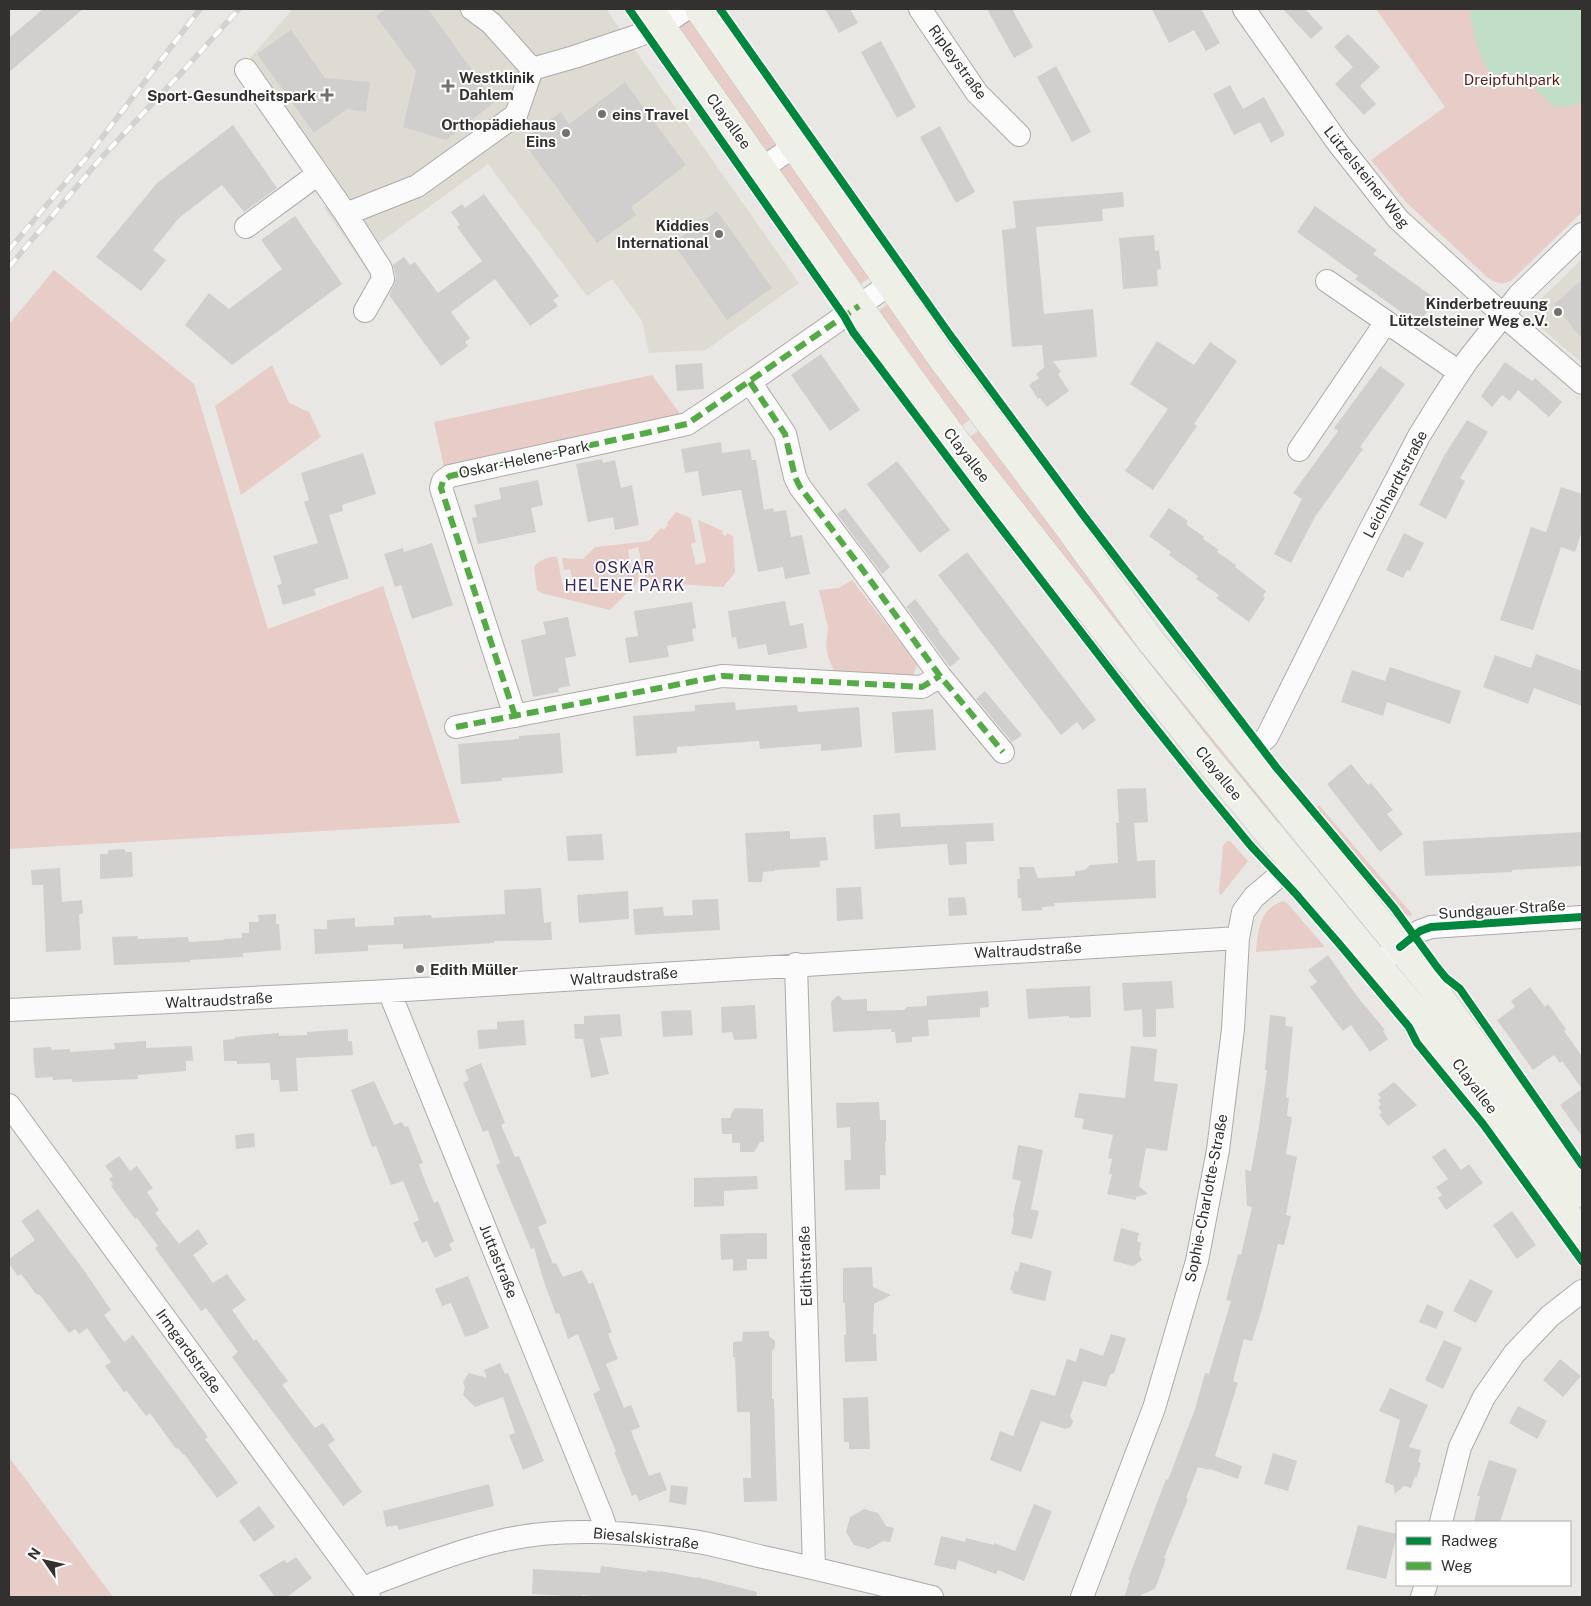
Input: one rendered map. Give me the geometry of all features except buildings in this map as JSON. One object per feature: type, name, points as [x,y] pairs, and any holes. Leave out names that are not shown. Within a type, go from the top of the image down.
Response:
[{"type":"main road","name":"Clayallee","points":[[699,9],[943,360],[1151,641],[1445,1002],[1582,1193]]},
{"type":"main road","name":"Clayallee","points":[[656,17],[954,439],[1205,756],[1470,1077],[1582,1236]]},
{"type":"street","points":[[472,9],[491,23],[532,69]]},
{"type":"street","points":[[532,69],[637,36],[656,17],[686,9]]},
{"type":"street","name":"Ripleystraße","points":[[920,9],[978,93],[1019,135]]},
{"type":"street","name":"Lützelsteiner Weg","points":[[1244,9],[1338,143],[1398,219],[1503,315],[1582,383]]},
{"type":"street","points":[[346,214],[417,186],[516,115],[532,69]]},
{"type":"street","points":[[246,70],[346,214],[381,269],[383,279],[365,311]]},
{"type":"street","points":[[763,168],[794,146]]},
{"type":"street","points":[[246,227],[318,174]]},
{"type":"street","name":"Leichhardtstraße","points":[[1244,757],[1267,737],[1419,436],[1459,372],[1519,295],[1582,234]]},
{"type":"street","points":[[1327,281],[1459,372]]},
{"type":"street","points":[[859,306],[890,284]]},
{"type":"street","name":"Oskar-Helene-Park","points":[[515,716],[442,488],[443,481],[450,476],[686,424],[859,306]]},
{"type":"street","points":[[1299,450],[1386,322]]},
{"type":"street","points":[[750,382],[785,434],[795,477],[800,487],[940,676],[1003,752]]},
{"type":"street","points":[[456,727],[722,676],[922,687],[940,676]]},
{"type":"street","name":"Sophie-Charlotte-Straße","points":[[1082,1597],[1154,1408],[1197,1261],[1218,1150],[1233,1029],[1238,938],[1243,912],[1254,897],[1298,868],[1324,855]]},
{"type":"street","name":"Sundgauer Straße","points":[[1376,965],[1420,931],[1431,927],[1582,917]]},
{"type":"street","name":"Waltraudstraße","points":[[9,1010],[389,991],[796,964],[1238,938]]},
{"type":"street","name":"Edithstraße","points":[[796,964],[814,1568]]},
{"type":"street","name":"Juttastraße","points":[[389,991],[599,1508],[606,1532]]},
{"type":"street","name":"Irmgardstraße","points":[[9,1105],[367,1594]]},
{"type":"street","points":[[1441,1521],[1460,1447],[1484,1397],[1520,1348],[1550,1316],[1582,1291]]},
{"type":"street","name":"Biesalskistraße","points":[[367,1594],[375,1583],[456,1552],[506,1539],[562,1532],[606,1532],[686,1540],[814,1568],[932,1597]]},
{"type":"shaded area","points":[[293,9],[606,9],[799,283],[706,350],[649,353],[642,321],[612,279],[587,296],[488,164],[375,246],[374,280],[324,208],[329,204],[236,74]]},
{"type":"shaded area","points":[[1470,9],[1582,9],[1582,101],[1572,106],[1554,107],[1535,89],[1531,79],[1524,78],[1513,86],[1502,84],[1494,78],[1483,61],[1475,39]]},
{"type":"shaded area","name":"Kinderbetreuung Lützelsteiner Weg e.V.","points":[[1582,259],[1582,363],[1539,326],[1535,319],[1534,309],[1537,303]]},
{"type":"green space","points":[[666,9],[682,9],[869,278],[861,284]]},
{"type":"green space","name":"Dreipfuhlpark","points":[[1376,9],[1582,9],[1582,212],[1511,281],[1500,283],[1488,278],[1407,203],[1371,160],[1445,107]]},
{"type":"green space","points":[[54,270],[194,384],[268,629],[383,586],[460,823],[9,849],[9,324]]},
{"type":"green space","points":[[889,304],[970,419],[962,426],[879,310]]},
{"type":"green space","points":[[272,365],[289,403],[309,412],[321,437],[241,495],[215,406]]},
{"type":"green space","points":[[652,375],[684,419],[444,467],[434,422]]},
{"type":"green space","points":[[978,431],[1107,602],[1284,819],[1275,827],[970,437]]},
{"type":"green space","points":[[676,512],[691,518],[696,542],[691,544],[696,565],[706,562],[698,520],[723,531],[722,534],[726,536],[727,533],[733,536],[735,573],[723,587],[646,582],[638,547],[628,550],[632,572],[638,571],[639,581],[610,610],[541,593],[537,590],[534,567],[541,561],[557,557],[564,591],[574,589],[570,569],[564,570],[562,558],[583,559],[595,547],[649,541],[661,528],[664,530]]},
{"type":"green space","points":[[852,580],[917,664],[913,675],[904,677],[834,671],[826,646],[828,627],[819,590],[839,588]]},
{"type":"green space","points":[[1319,805],[1412,914],[1411,916],[1403,915],[1399,911],[1314,809]]},
{"type":"green space","points":[[1227,841],[1230,841],[1248,861],[1220,895],[1223,846]]},
{"type":"green space","points":[[1283,901],[1287,903],[1325,947],[1256,952],[1259,929],[1264,915],[1269,909]]},
{"type":"green space","points":[[9,1457],[113,1597],[9,1597]]},
{"type":"railway","points":[[9,250],[91,152],[200,9]]},
{"type":"railway","points":[[9,267],[101,158],[239,9]]},
{"type":"marked path","points":[[515,716],[441,488],[443,481],[450,476],[687,424],[859,306]]},
{"type":"marked path","points":[[750,382],[785,434],[795,477],[800,487],[940,676],[1003,752]]},
{"type":"marked path","points":[[456,727],[722,676],[922,687],[940,676]]},
{"type":"cycle path","points":[[629,9],[844,316],[853,332],[981,502],[1205,790],[1251,846],[1295,893],[1409,1027],[1417,1043],[1483,1124],[1582,1261]]},
{"type":"cycle path","points":[[720,9],[950,335],[1084,516],[1276,767],[1394,908],[1446,978],[1460,989],[1582,1165]]},
{"type":"cycle path","points":[[1400,947],[1420,931],[1431,927],[1582,917]]},
{"type":"place","name":"Westklinik Dahlem","points":[[448,86]]},
{"type":"place","name":"Sport-Gesundheitspark","points":[[327,95]]},
{"type":"place","name":"eins Travel","points":[[602,114]]},
{"type":"place","name":"Orthopädiehaus Eins","points":[[566,133]]},
{"type":"place","name":"Kiddies International","points":[[719,234]]},
{"type":"place","name":"Kinderbetreuung Lützelsteiner Weg e.V.","points":[[1558,312]]},
{"type":"place","name":"Edith Müller","points":[[420,969]]},
{"type":"district","name":"OSKAR HELENE PARK","points":[[625,576]]}]
